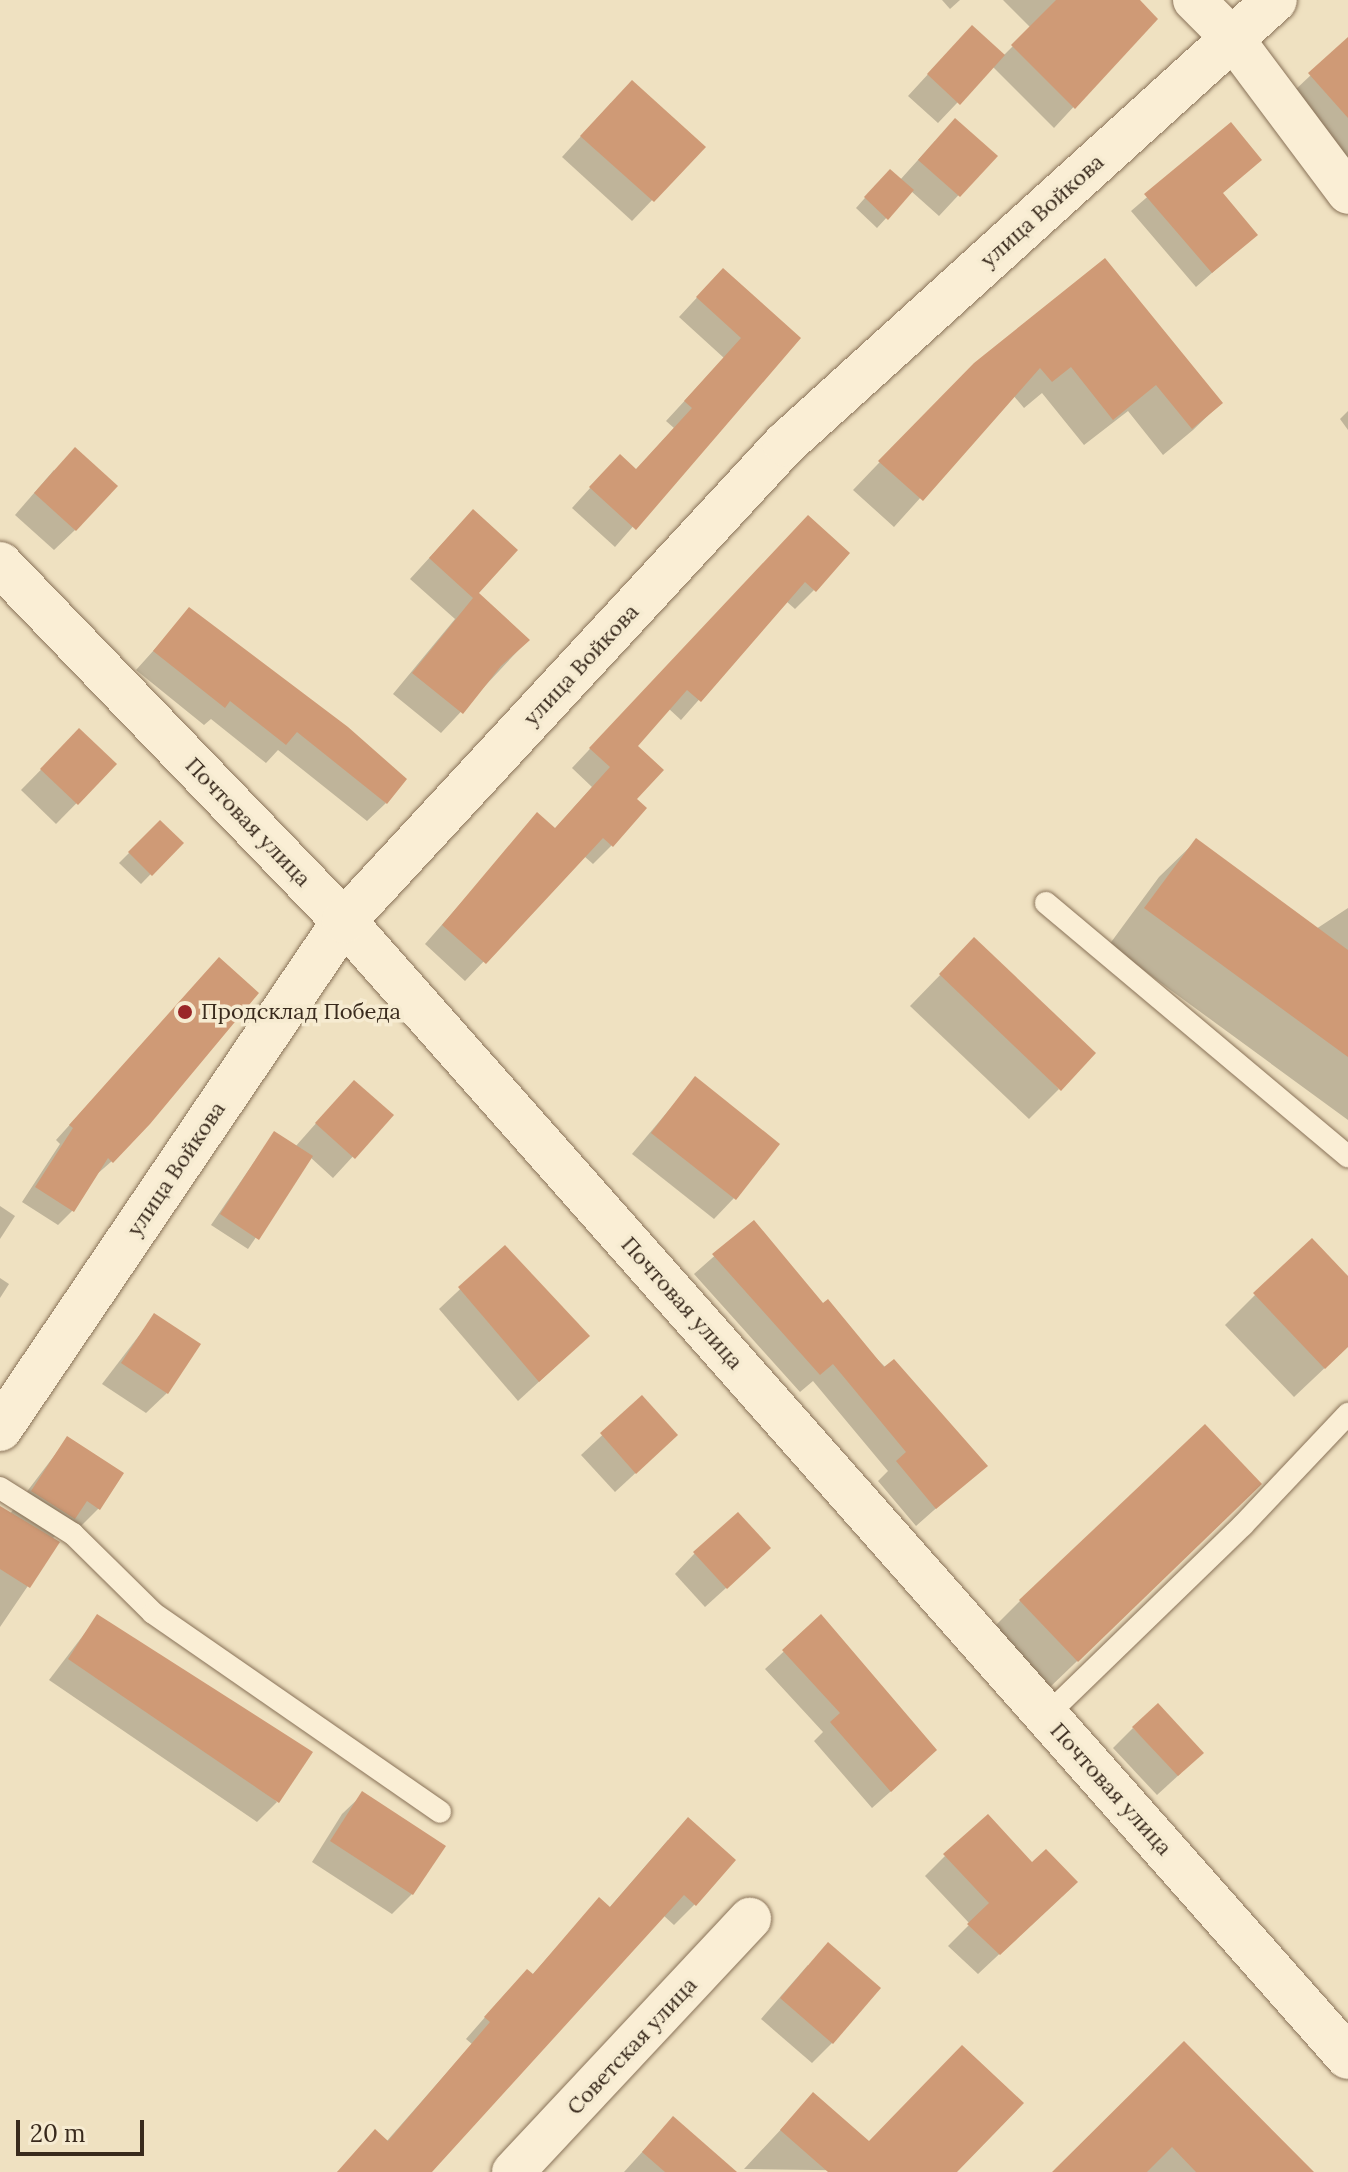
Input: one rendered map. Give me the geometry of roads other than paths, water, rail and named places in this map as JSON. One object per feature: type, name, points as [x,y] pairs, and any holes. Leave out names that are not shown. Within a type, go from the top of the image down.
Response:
[{"type":"main road","name":"улица Войкова","points":[[0,1429],[344,921],[785,444],[1275,0]]},
{"type":"main road","name":"Почтовая улица","points":[[0,564],[344,921],[1348,2057]]},
{"type":"street","points":[[1194,0],[1233,39],[1348,193]]},
{"type":"street","name":"Советская улица","points":[[513,2172],[750,1919]]},
{"type":"lane","points":[[1046,903],[1348,1156]]},
{"type":"lane","points":[[1046,1716],[1243,1525],[1348,1414]]},
{"type":"lane","points":[[0,1488],[73,1534],[153,1613],[440,1812]]},
{"type":"place","name":"Продсклад Победа","points":[[185,1012]]}]
